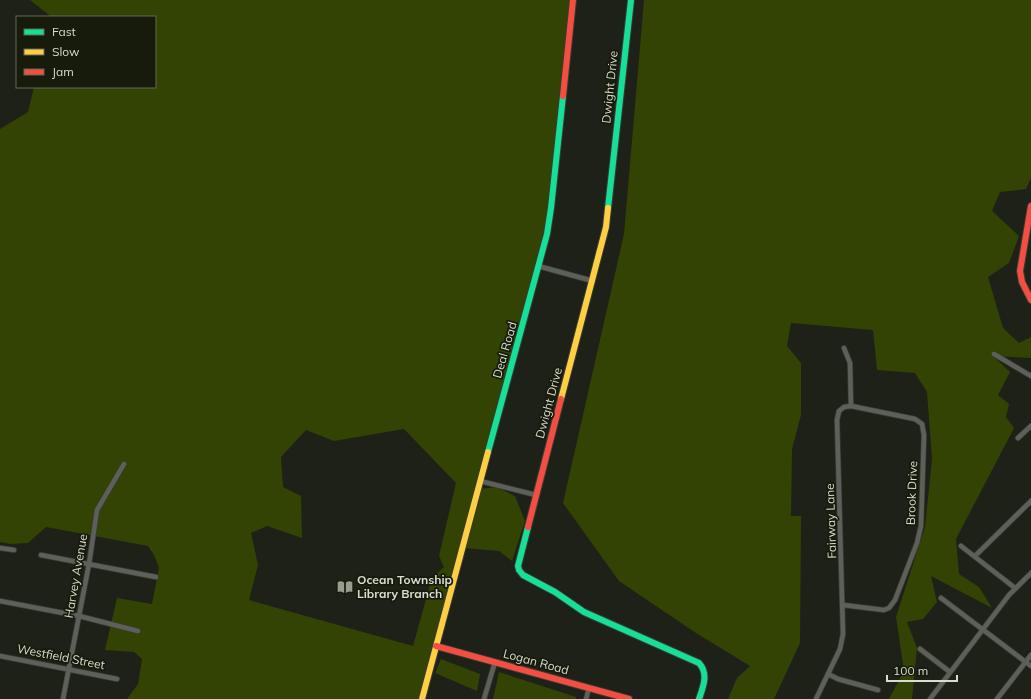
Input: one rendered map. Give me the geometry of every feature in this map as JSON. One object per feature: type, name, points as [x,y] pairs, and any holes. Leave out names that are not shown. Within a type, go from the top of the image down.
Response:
[{"type":"street","name":"Deal Road","points":[[422,699],[547,234],[573,0]]},
{"type":"street","name":"Dwight Drive","points":[[631,0],[604,240],[518,562],[518,568],[520,573],[555,592],[584,612],[699,663],[705,673],[699,699]]},
{"type":"street","points":[[1031,206],[1020,271],[1022,282],[1031,300]]},
{"type":"street","points":[[538,266],[593,281]]},
{"type":"street","points":[[844,348],[850,363],[851,406]]},
{"type":"street","points":[[994,354],[1031,376]]},
{"type":"street","name":"Fairway Lane","points":[[816,699],[840,649],[843,639],[844,605],[837,420],[839,411],[842,408],[845,406],[851,406]]},
{"type":"street","name":"Brook Drive","points":[[844,605],[884,610],[892,605],[917,543],[921,526],[924,435],[922,424],[915,419],[851,406]]},
{"type":"street","points":[[1018,438],[1031,426]]},
{"type":"street","name":"Harvey Avenue","points":[[63,699],[89,564],[97,510],[124,464]]},
{"type":"street","points":[[480,481],[536,495]]},
{"type":"street","points":[[975,556],[1031,501]]},
{"type":"street","points":[[961,546],[1015,588]]},
{"type":"street","points":[[0,548],[14,550]]},
{"type":"street","points":[[41,555],[156,577]]},
{"type":"street","points":[[930,699],[1015,588],[1031,572]]},
{"type":"street","points":[[941,598],[1031,666]]},
{"type":"street","points":[[0,601],[78,616],[138,631]]},
{"type":"street","name":"Logan Road","points":[[436,646],[630,699]]},
{"type":"street","points":[[920,649],[950,672]]},
{"type":"street","points":[[997,699],[1031,655]]},
{"type":"street","name":"Westfield Street","points":[[0,656],[117,679]]},
{"type":"street","points":[[484,699],[495,662]]},
{"type":"street","points":[[828,674],[838,679],[878,690]]},
{"type":"street","points":[[586,699],[589,688]]},
{"type":"green space","points":[[30,0],[574,0],[550,217],[479,489],[497,487],[515,496],[525,521],[512,561],[499,551],[464,548],[425,699],[127,699],[138,684],[142,659],[134,652],[105,650],[117,598],[152,604],[159,568],[154,555],[148,546],[46,527],[28,543],[10,544],[0,542],[0,129],[28,112],[34,88],[156,88],[156,16],[49,16]],"holes":[[[404,429],[456,483],[439,556],[444,567],[432,578],[413,646],[249,600],[258,565],[251,533],[267,526],[302,538],[301,496],[283,487],[281,457],[306,430],[334,441]]]},
{"type":"green space","points":[[644,0],[1031,0],[1031,178],[1026,189],[1000,192],[992,211],[1019,236],[1009,263],[988,277],[1003,328],[1019,343],[1031,337],[1031,358],[993,356],[1010,372],[998,395],[1009,404],[1006,417],[1014,428],[956,539],[959,574],[979,587],[992,608],[931,576],[937,602],[923,619],[907,622],[917,648],[912,699],[889,699],[904,671],[896,617],[925,527],[932,459],[927,392],[915,373],[877,370],[873,330],[791,323],[787,346],[801,363],[801,415],[792,449],[791,516],[801,516],[800,643],[774,699],[728,699],[737,678],[750,666],[696,633],[619,581],[563,503],[624,234]]},
{"type":"green space","points":[[441,659],[480,674],[477,691],[435,673]]},
{"type":"green space","points":[[499,672],[576,697],[576,699],[493,699]]},
{"type":"traffic: fast","points":[[608,208],[631,0]]},
{"type":"traffic: fast","points":[[488,452],[547,234],[563,96]]},
{"type":"traffic: fast","points":[[528,527],[518,566],[523,575],[555,592],[584,612],[699,663],[704,672],[704,681],[699,699]]},
{"type":"traffic: slow","points":[[561,399],[606,227],[608,208]]},
{"type":"traffic: slow","points":[[422,699],[488,452]]},
{"type":"traffic: jam","points":[[563,96],[573,0]]},
{"type":"traffic: jam","points":[[1031,206],[1020,271],[1022,282],[1031,300]]},
{"type":"traffic: jam","points":[[528,527],[561,399]]},
{"type":"traffic: jam","points":[[436,646],[629,699]]},
{"type":"place","name":"Ocean Township Library Branch","points":[[345,587]]}]
